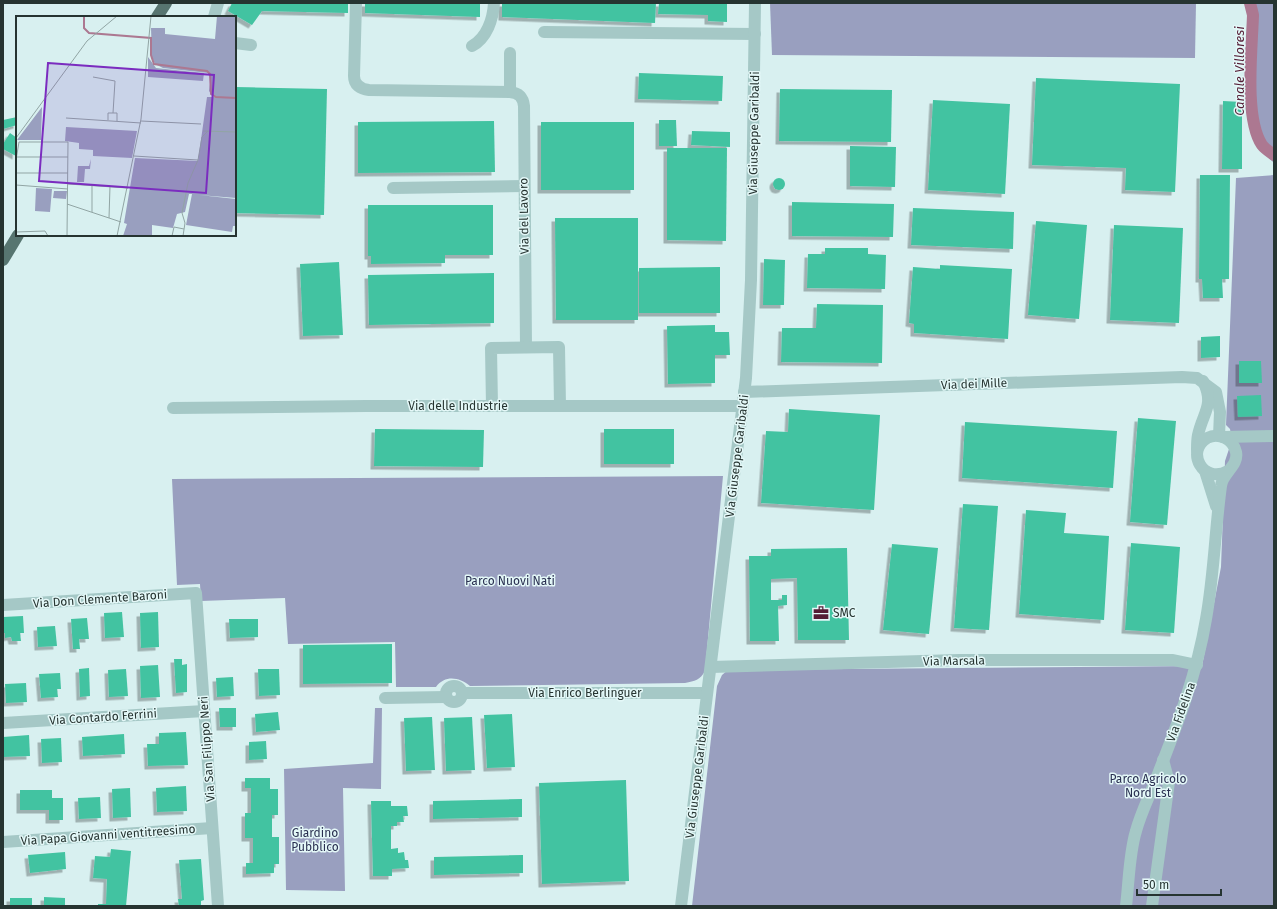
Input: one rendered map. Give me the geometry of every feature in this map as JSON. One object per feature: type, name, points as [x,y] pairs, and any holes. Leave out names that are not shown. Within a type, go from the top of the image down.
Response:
[{"type":"main road","points":[[158,16],[166,3]]},
{"type":"main road","points":[[3,260],[17,236]]},
{"type":"street","points":[[214,16],[218,3]]},
{"type":"street","points":[[356,3],[354,76],[357,86],[369,90],[510,92],[510,54]]},
{"type":"street","points":[[472,46],[480,41],[490,24],[494,3]]},
{"type":"street","name":"Via Giuseppe Garibaldi","points":[[680,906],[743,406],[752,280],[755,3]]},
{"type":"street","points":[[544,32],[755,34]]},
{"type":"street","points":[[236,43],[251,45]]},
{"type":"street","name":"Via del Lavoro","points":[[510,92],[520,96],[524,106],[526,347]]},
{"type":"street","points":[[393,188],[524,186]]},
{"type":"street","points":[[492,406],[491,348],[559,347],[560,406]]},
{"type":"street","name":"Via dei Mille","points":[[744,392],[1182,377],[1196,378],[1216,392],[1220,401],[1221,436]]},
{"type":"street","points":[[1197,458],[1197,436],[1209,404],[1208,391],[1202,381]]},
{"type":"street","name":"Via delle Industrie","points":[[173,408],[743,406]]},
{"type":"street","points":[[1197,458],[1200,446],[1203,442],[1213,436],[1274,436]]},
{"type":"street","points":[[1221,436],[1232,443],[1236,453],[1236,459]]},
{"type":"street","name":"Via Fidelina","points":[[1126,906],[1136,831],[1198,665],[1207,614],[1221,484],[1236,459],[1241,447],[1246,442],[1262,436]]},
{"type":"street","name":"Via Fidelina","points":[[1197,458],[1205,471],[1212,491],[1217,513]]},
{"type":"street","points":[[1205,471],[1216,475],[1228,471]]},
{"type":"street","name":"Via Don Clemente Baroni","points":[[3,605],[196,593]]},
{"type":"street","name":"Via San Filippo Neri","points":[[196,593],[218,906]]},
{"type":"street","name":"Via Marsala","points":[[711,667],[960,660],[1172,660],[1198,665]]},
{"type":"street","name":"Via Enrico Berlinguer","points":[[385,698],[446,697],[446,691],[453,686],[458,688],[462,693],[707,692]]},
{"type":"street","name":"Via Contardo Ferrini","points":[[3,723],[204,711]]},
{"type":"street","points":[[1152,906],[1169,782],[1163,760]]},
{"type":"street","name":"Via Papa Giovanni ventitreesimo","points":[[3,842],[212,828]]},
{"type":"green space","points":[[770,3],[1196,3],[1195,58],[772,55]]},
{"type":"green space","points":[[1245,3],[1274,3],[1274,163],[1259,148],[1249,122],[1253,44],[1252,19],[1249,7]]},
{"type":"green space","name":"Parco Agricolo Nord Est","points":[[1274,175],[1274,906],[692,906],[717,686],[722,675],[728,670],[1202,666],[1221,567],[1225,461],[1232,440],[1230,429],[1226,425],[1236,178]]},
{"type":"green space","name":"Parco Nuovi Nati","points":[[723,476],[705,671],[697,680],[692,682],[470,686],[457,679],[448,679],[436,687],[396,687],[395,642],[288,644],[285,598],[201,601],[200,584],[177,585],[172,479]]},
{"type":"green space","name":"Giardino Pubblico","points":[[375,708],[382,708],[381,789],[343,788],[345,891],[286,890],[284,769],[373,763]]},
{"type":"building","points":[[232,3],[348,3],[348,13],[262,11],[252,25],[228,11]]},
{"type":"building","points":[[365,3],[480,3],[480,17],[365,13]]},
{"type":"building","points":[[502,3],[656,3],[655,23],[502,17]]},
{"type":"building","points":[[659,3],[727,3],[727,22],[708,21],[708,15],[658,14]]},
{"type":"building","points":[[639,73],[723,76],[722,101],[638,99]]},
{"type":"building","points":[[1036,78],[1180,84],[1175,192],[1125,190],[1126,168],[1032,165]]},
{"type":"building","points":[[236,87],[327,89],[324,215],[236,213]]},
{"type":"building","points":[[780,89],[892,90],[891,142],[779,141]]},
{"type":"building","points":[[933,100],[1010,104],[1005,194],[928,190]]},
{"type":"building","points":[[1223,101],[1242,102],[1242,169],[1222,169]]},
{"type":"building","points":[[16,117],[16,125],[3,129],[3,120]]},
{"type":"building","points":[[659,120],[676,120],[677,146],[659,146]]},
{"type":"building","points":[[494,121],[495,172],[358,173],[358,122]]},
{"type":"building","points":[[541,122],[634,122],[634,190],[541,190]]},
{"type":"building","points":[[692,131],[730,132],[730,147],[691,145]]},
{"type":"building","points":[[10,133],[16,137],[16,156],[3,149],[3,144]]},
{"type":"building","points":[[850,146],[896,147],[895,187],[850,186]]},
{"type":"building","points":[[667,148],[727,148],[726,241],[667,240]]},
{"type":"building","points":[[1200,175],[1230,175],[1229,279],[1222,279],[1223,298],[1203,298],[1202,279],[1199,279]]},
{"type":"building","points":[[779,178],[783,180],[785,184],[783,188],[779,190],[775,188],[773,184],[775,180]]},
{"type":"building","points":[[792,202],[894,204],[893,237],[792,236]]},
{"type":"building","points":[[368,205],[493,205],[493,255],[445,255],[445,263],[371,264],[371,256],[368,256]]},
{"type":"building","points":[[913,208],[1014,212],[1013,249],[911,245]]},
{"type":"building","points":[[555,218],[638,218],[638,320],[556,320]]},
{"type":"building","points":[[1036,221],[1087,225],[1079,319],[1028,315]]},
{"type":"building","points":[[1114,225],[1183,228],[1179,323],[1110,320]]},
{"type":"building","points":[[825,248],[868,248],[868,254],[886,255],[885,289],[807,288],[808,254],[825,254]]},
{"type":"building","points":[[764,259],[785,260],[784,305],[763,305]]},
{"type":"building","points":[[339,262],[343,335],[303,336],[300,264]]},
{"type":"building","points":[[940,265],[1012,269],[1008,339],[914,333],[914,324],[909,323],[913,267],[940,269]]},
{"type":"building","points":[[720,267],[720,313],[639,313],[639,268]]},
{"type":"building","points":[[494,273],[494,323],[369,325],[368,275]]},
{"type":"building","points":[[817,304],[883,305],[882,363],[781,362],[782,328],[816,328]]},
{"type":"building","points":[[715,325],[715,332],[729,332],[730,355],[715,355],[715,383],[668,384],[667,326]]},
{"type":"building","points":[[1220,336],[1220,357],[1201,358],[1201,337]]},
{"type":"building","points":[[1239,361],[1261,361],[1262,383],[1239,383]]},
{"type":"building","points":[[1261,395],[1262,416],[1238,417],[1237,396]]},
{"type":"building","points":[[789,409],[880,415],[874,510],[761,503],[766,431],[788,432]]},
{"type":"building","points":[[1138,418],[1176,421],[1167,525],[1130,522]]},
{"type":"building","points":[[965,422],[1117,431],[1113,488],[962,478]]},
{"type":"building","points":[[375,429],[484,430],[483,467],[374,466]]},
{"type":"building","points":[[604,429],[674,429],[674,464],[604,464]]},
{"type":"building","points":[[963,504],[998,506],[989,630],[954,628]]},
{"type":"building","points":[[1026,510],[1066,513],[1064,533],[1109,536],[1104,620],[1019,614]]},
{"type":"building","points":[[1131,543],[1180,547],[1174,633],[1125,630]]},
{"type":"building","points":[[892,544],[938,548],[929,634],[883,630]]},
{"type":"building","points":[[847,548],[849,640],[798,640],[797,578],[771,579],[771,600],[782,600],[782,595],[787,595],[787,605],[778,606],[779,641],[750,641],[749,556],[771,556],[771,549]]},
{"type":"building","points":[[122,612],[124,637],[105,638],[104,613]]},
{"type":"building","points":[[158,612],[159,647],[141,648],[140,613]]},
{"type":"building","points":[[23,616],[24,633],[20,633],[21,641],[12,641],[11,637],[5,638],[5,633],[3,633],[3,617]]},
{"type":"building","points":[[87,618],[89,639],[79,639],[80,649],[73,649],[71,619]]},
{"type":"building","points":[[229,619],[258,619],[258,637],[230,638]]},
{"type":"building","points":[[55,626],[57,646],[38,647],[37,627]]},
{"type":"building","points":[[392,644],[392,683],[303,684],[303,645]]},
{"type":"building","points":[[174,659],[182,659],[182,665],[187,664],[187,692],[176,693]]},
{"type":"building","points":[[158,665],[160,697],[141,698],[140,666]]},
{"type":"building","points":[[89,668],[90,696],[80,697],[79,669]]},
{"type":"building","points":[[126,669],[128,696],[109,697],[108,670]]},
{"type":"building","points":[[258,669],[279,669],[280,695],[259,696]]},
{"type":"building","points":[[60,673],[61,689],[57,689],[58,697],[41,698],[39,674]]},
{"type":"building","points":[[233,677],[234,696],[217,697],[216,678]]},
{"type":"building","points":[[26,683],[27,702],[6,703],[5,684]]},
{"type":"building","points":[[219,708],[236,708],[236,727],[220,727]]},
{"type":"building","points":[[278,712],[280,730],[256,732],[255,714]]},
{"type":"building","points":[[512,714],[515,767],[487,768],[484,715]]},
{"type":"building","points":[[432,717],[435,770],[406,771],[404,718]]},
{"type":"building","points":[[472,717],[475,770],[446,771],[444,718]]},
{"type":"building","points":[[186,732],[188,765],[148,766],[147,744],[159,744],[159,733]]},
{"type":"building","points":[[124,734],[125,754],[83,756],[82,737]]},
{"type":"building","points":[[29,735],[30,756],[3,757],[3,737]]},
{"type":"building","points":[[61,738],[62,762],[42,763],[41,739]]},
{"type":"building","points":[[266,741],[267,759],[249,760],[249,742]]},
{"type":"building","points":[[245,778],[270,778],[270,789],[278,789],[278,815],[272,815],[272,837],[279,837],[279,864],[274,864],[274,873],[246,874],[246,863],[253,863],[253,838],[245,838],[245,813],[251,813],[251,788],[245,788]]},
{"type":"building","points":[[626,780],[629,881],[542,884],[539,783]]},
{"type":"building","points":[[186,786],[187,811],[157,812],[156,788]]},
{"type":"building","points":[[130,788],[131,817],[113,818],[112,789]]},
{"type":"building","points":[[20,790],[52,790],[52,798],[63,798],[63,820],[49,820],[49,810],[20,810]]},
{"type":"building","points":[[100,797],[101,818],[79,819],[78,798]]},
{"type":"building","points":[[522,799],[522,817],[433,819],[433,801]]},
{"type":"building","points":[[371,801],[391,801],[391,806],[407,806],[408,816],[403,816],[404,822],[397,822],[397,826],[391,826],[391,849],[398,848],[398,853],[404,852],[405,860],[408,860],[409,868],[392,869],[392,876],[373,876]]},
{"type":"building","points":[[111,849],[131,851],[126,906],[98,906],[98,904],[106,904],[107,879],[93,878],[95,856],[110,857]]},
{"type":"building","points":[[65,852],[66,869],[30,873],[28,855]]},
{"type":"building","points":[[523,855],[523,873],[434,875],[434,857]]},
{"type":"building","points":[[201,859],[204,900],[201,901],[201,906],[179,906],[178,899],[182,899],[179,860]]},
{"type":"building","points":[[44,897],[65,898],[65,906],[44,906]]},
{"type":"building","points":[[10,898],[32,898],[32,906],[10,906]]},
{"type":"waterway","name":"Canale Villoresi","points":[[1250,3],[1253,15],[1250,83],[1253,118],[1256,133],[1262,145],[1274,155]]},
{"type":"place","name":"SMC","points":[[821,613]]}]
